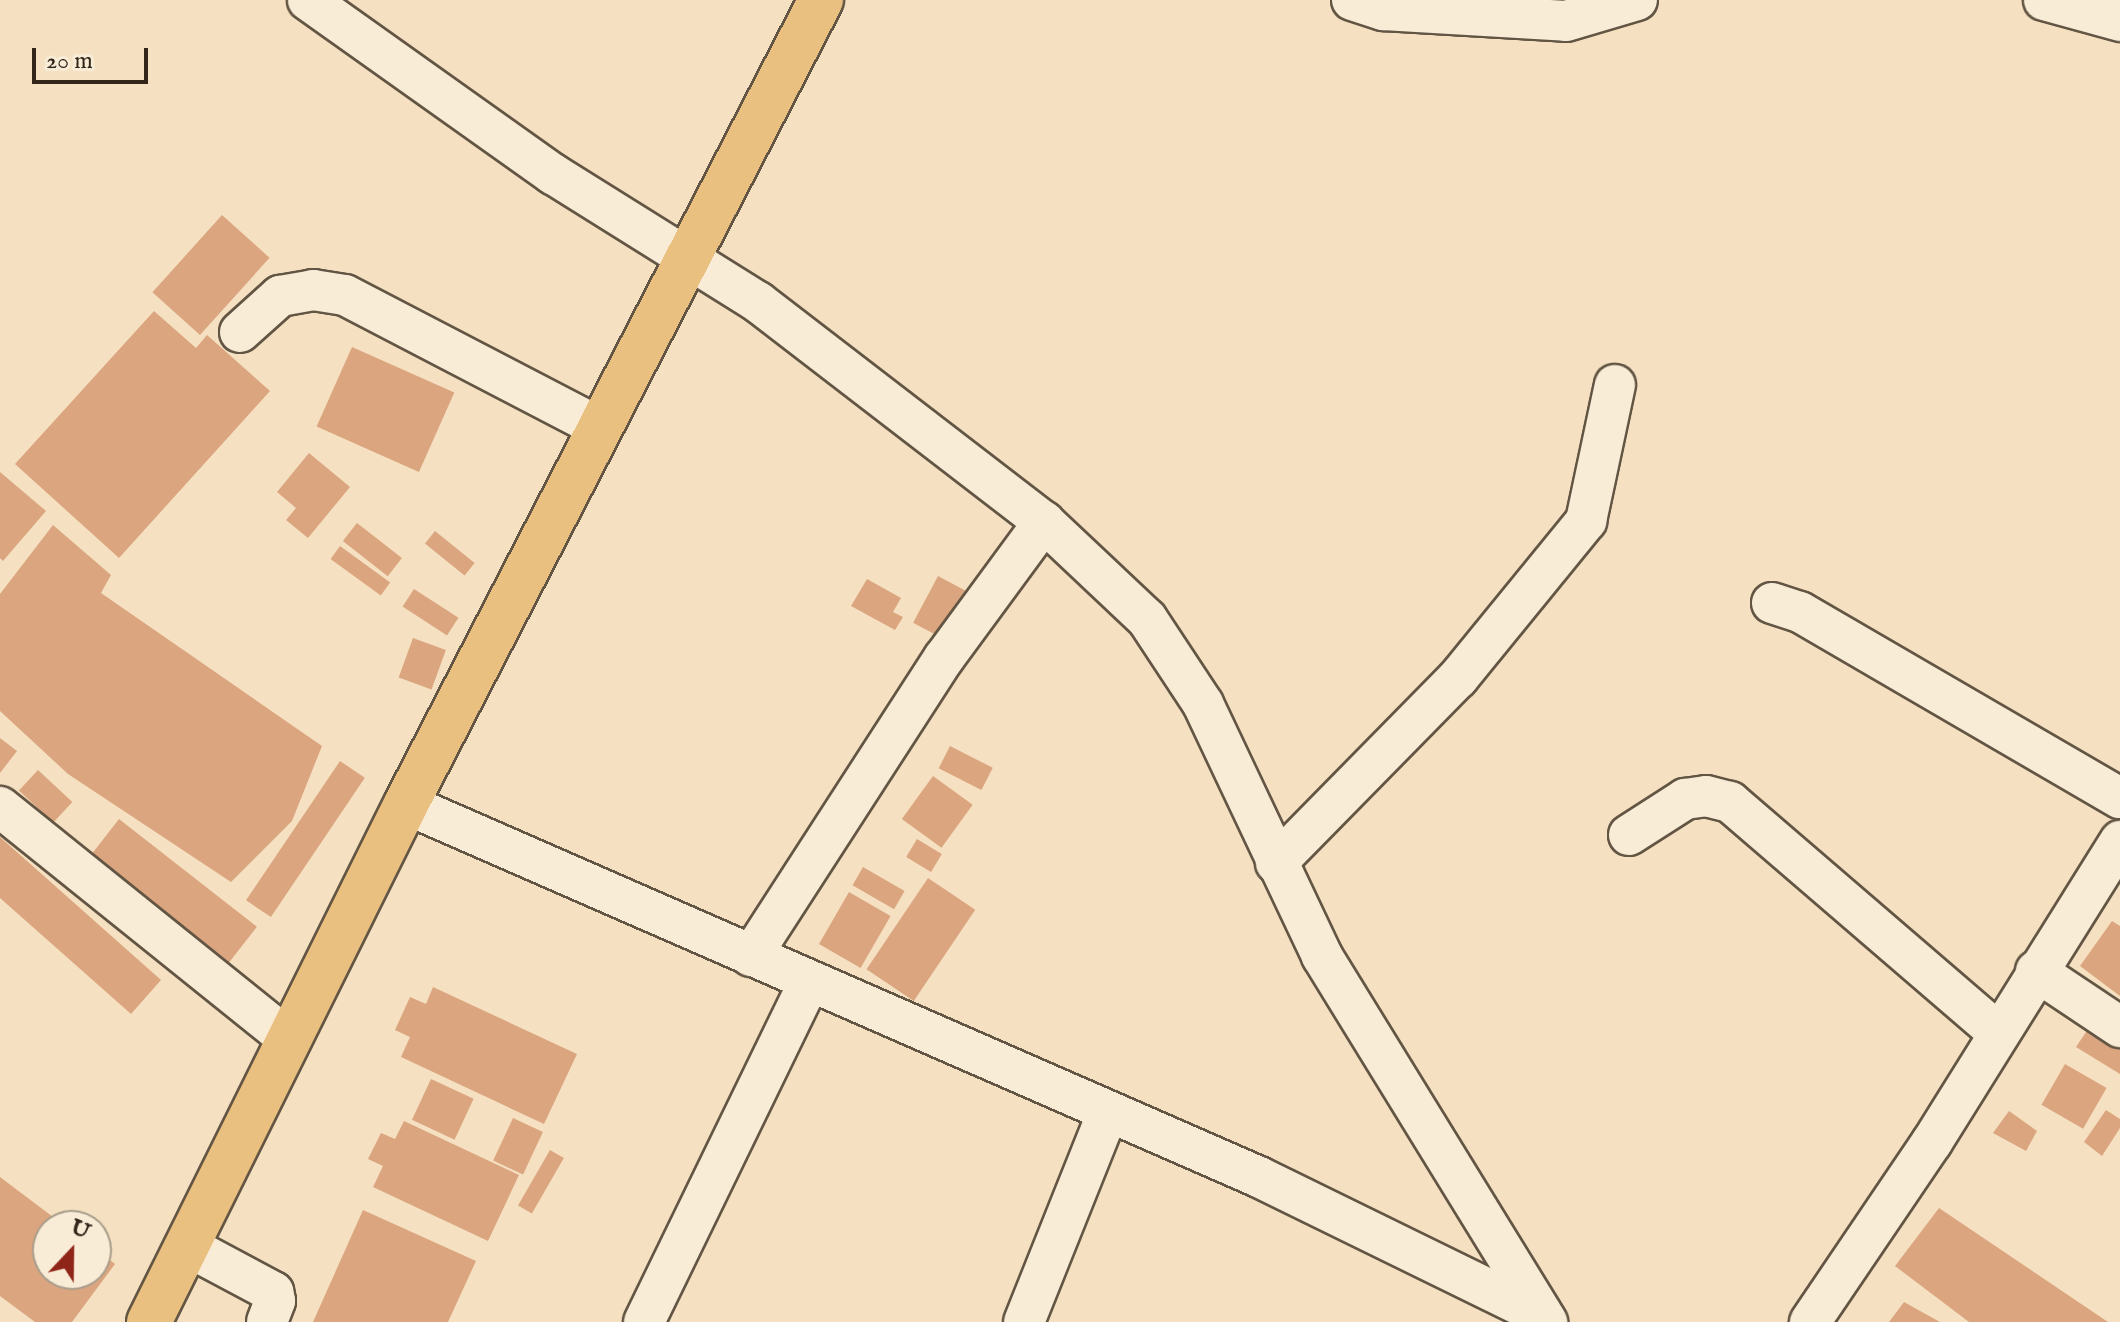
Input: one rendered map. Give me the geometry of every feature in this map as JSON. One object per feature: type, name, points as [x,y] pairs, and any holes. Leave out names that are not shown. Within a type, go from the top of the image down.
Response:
[{"type":"main road","points":[[149,1322],[406,804],[821,0]]},
{"type":"street","points":[[308,0],[553,174],[758,302],[1044,522],[1147,619],[1203,704],[1322,956],[1543,1318]]},
{"type":"street","points":[[1352,0],[1383,10],[1566,21],[1637,0]]},
{"type":"street","points":[[2044,0],[2120,21]]},
{"type":"street","points":[[240,332],[280,296],[313,290],[345,295],[599,427]]},
{"type":"street","points":[[1276,863],[1458,678],[1586,521],[1615,385]]},
{"type":"street","points":[[751,956],[944,658],[1044,522]]},
{"type":"street","points":[[1772,603],[1800,612],[2120,798]]},
{"type":"street","points":[[1629,835],[1685,799],[1706,796],[1730,802],[1997,1032]]},
{"type":"street","points":[[406,804],[808,984],[1259,1177],[1543,1318]]},
{"type":"street","points":[[0,807],[289,1039]]},
{"type":"street","points":[[1810,1322],[1932,1142],[1997,1032],[2120,841]]},
{"type":"street","points":[[2036,971],[2120,1027]]},
{"type":"street","points":[[644,1322],[808,984]]},
{"type":"street","points":[[1024,1322],[1107,1114]]},
{"type":"street","points":[[187,1246],[273,1292],[275,1301],[267,1322]]},
{"type":"building","points":[[222,215],[270,258],[200,335],[152,292]]},
{"type":"building","points":[[154,311],[196,348],[207,335],[270,391],[119,558],[15,464]]},
{"type":"building","points":[[352,347],[454,393],[419,472],[317,426]]},
{"type":"building","points":[[309,453],[350,487],[308,538],[286,520],[296,508],[277,492]]},
{"type":"building","points":[[0,472],[46,511],[3,561],[0,558]]},
{"type":"building","points":[[357,523],[402,558],[388,576],[343,541]]},
{"type":"building","points":[[53,525],[111,575],[101,593],[322,746],[292,821],[231,882],[68,774],[0,711],[0,594]]},
{"type":"building","points":[[435,531],[475,563],[465,576],[425,543]]},
{"type":"building","points":[[340,546],[390,582],[381,595],[331,559]]},
{"type":"building","points":[[938,576],[976,596],[951,643],[913,623]]},
{"type":"building","points":[[867,579],[901,598],[893,612],[903,617],[895,630],[851,606]]},
{"type":"building","points":[[414,589],[458,618],[447,635],[403,607]]},
{"type":"building","points":[[413,638],[446,650],[432,689],[399,677]]},
{"type":"building","points":[[0,738],[17,751],[0,773]]},
{"type":"building","points":[[950,746],[993,768],[981,790],[939,768]]},
{"type":"building","points":[[340,761],[365,778],[271,917],[246,900]]},
{"type":"building","points":[[38,770],[72,802],[53,823],[19,790]]},
{"type":"building","points":[[933,776],[973,805],[941,848],[902,819]]},
{"type":"building","points":[[119,819],[257,927],[222,972],[84,864]]},
{"type":"building","points":[[0,837],[161,980],[131,1014],[0,898]]},
{"type":"building","points":[[917,839],[942,854],[931,872],[906,857]]},
{"type":"building","points":[[863,867],[905,891],[894,909],[852,885]]},
{"type":"building","points":[[928,878],[975,910],[914,1001],[866,969]]},
{"type":"building","points":[[849,892],[891,916],[861,968],[819,944]]},
{"type":"building","points":[[2112,921],[2120,926],[2120,996],[2080,966]]},
{"type":"building","points":[[433,987],[577,1054],[544,1124],[401,1057],[410,1037],[395,1030],[410,997],[426,1004]]},
{"type":"building","points":[[2090,1026],[2120,1041],[2120,1074],[2076,1047]]},
{"type":"building","points":[[2065,1064],[2107,1088],[2083,1129],[2042,1105]]},
{"type":"building","points":[[431,1079],[474,1099],[455,1140],[412,1120]]},
{"type":"building","points":[[2106,1110],[2120,1119],[2120,1128],[2102,1156],[2084,1142]]},
{"type":"building","points":[[2009,1111],[2037,1131],[2026,1151],[1993,1133]]},
{"type":"building","points":[[513,1118],[543,1132],[523,1175],[493,1161]]},
{"type":"building","points":[[404,1121],[519,1175],[488,1241],[373,1187],[383,1166],[368,1159],[381,1133],[395,1139]]},
{"type":"building","points":[[550,1150],[564,1158],[532,1213],[518,1205]]},
{"type":"building","points":[[0,1177],[44,1210],[32,1210],[32,1290],[96,1290],[72,1322],[35,1322],[0,1296]]},
{"type":"building","points":[[1939,1208],[2108,1322],[1969,1322],[1895,1266]]},
{"type":"building","points":[[363,1210],[476,1261],[448,1322],[313,1322]]},
{"type":"building","points":[[1904,1302],[1940,1322],[1889,1322]]}]
